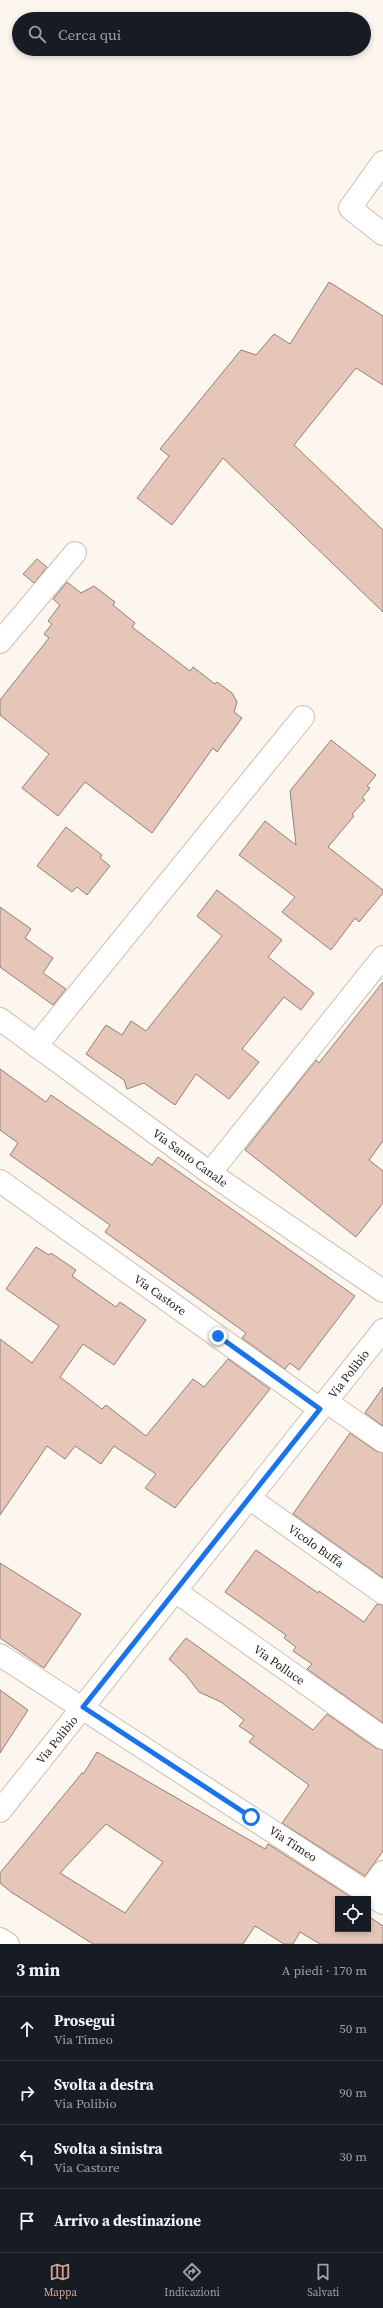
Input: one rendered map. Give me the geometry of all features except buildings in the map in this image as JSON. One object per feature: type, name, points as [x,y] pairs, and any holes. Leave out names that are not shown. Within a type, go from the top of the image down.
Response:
[{"type":"street","points":[[383,162],[350,208],[383,234]]},
{"type":"street","points":[[0,642],[75,553]]},
{"type":"street","points":[[36,1046],[303,716]]},
{"type":"street","points":[[210,1173],[383,957]]},
{"type":"street","name":"Via Santo Canale","points":[[0,1020],[210,1173],[383,1291]]},
{"type":"street","name":"Via Castore","points":[[0,1181],[323,1405],[383,1441]]},
{"type":"street","name":"Via Polibio","points":[[0,1811],[383,1330]]},
{"type":"street","name":"Vicolo Buffa","points":[[249,1498],[383,1593]]},
{"type":"street","name":"Via Polluce","points":[[175,1591],[383,1738]]},
{"type":"street","name":"Via Timeo","points":[[0,1655],[83,1707],[376,1898]]},
{"type":"street","points":[[376,1898],[383,1872]]},
{"type":"street","points":[[0,1939],[8,1944]]},
{"type":"route","points":[[218,1336],[320,1409],[83,1707],[251,1817]]}]
